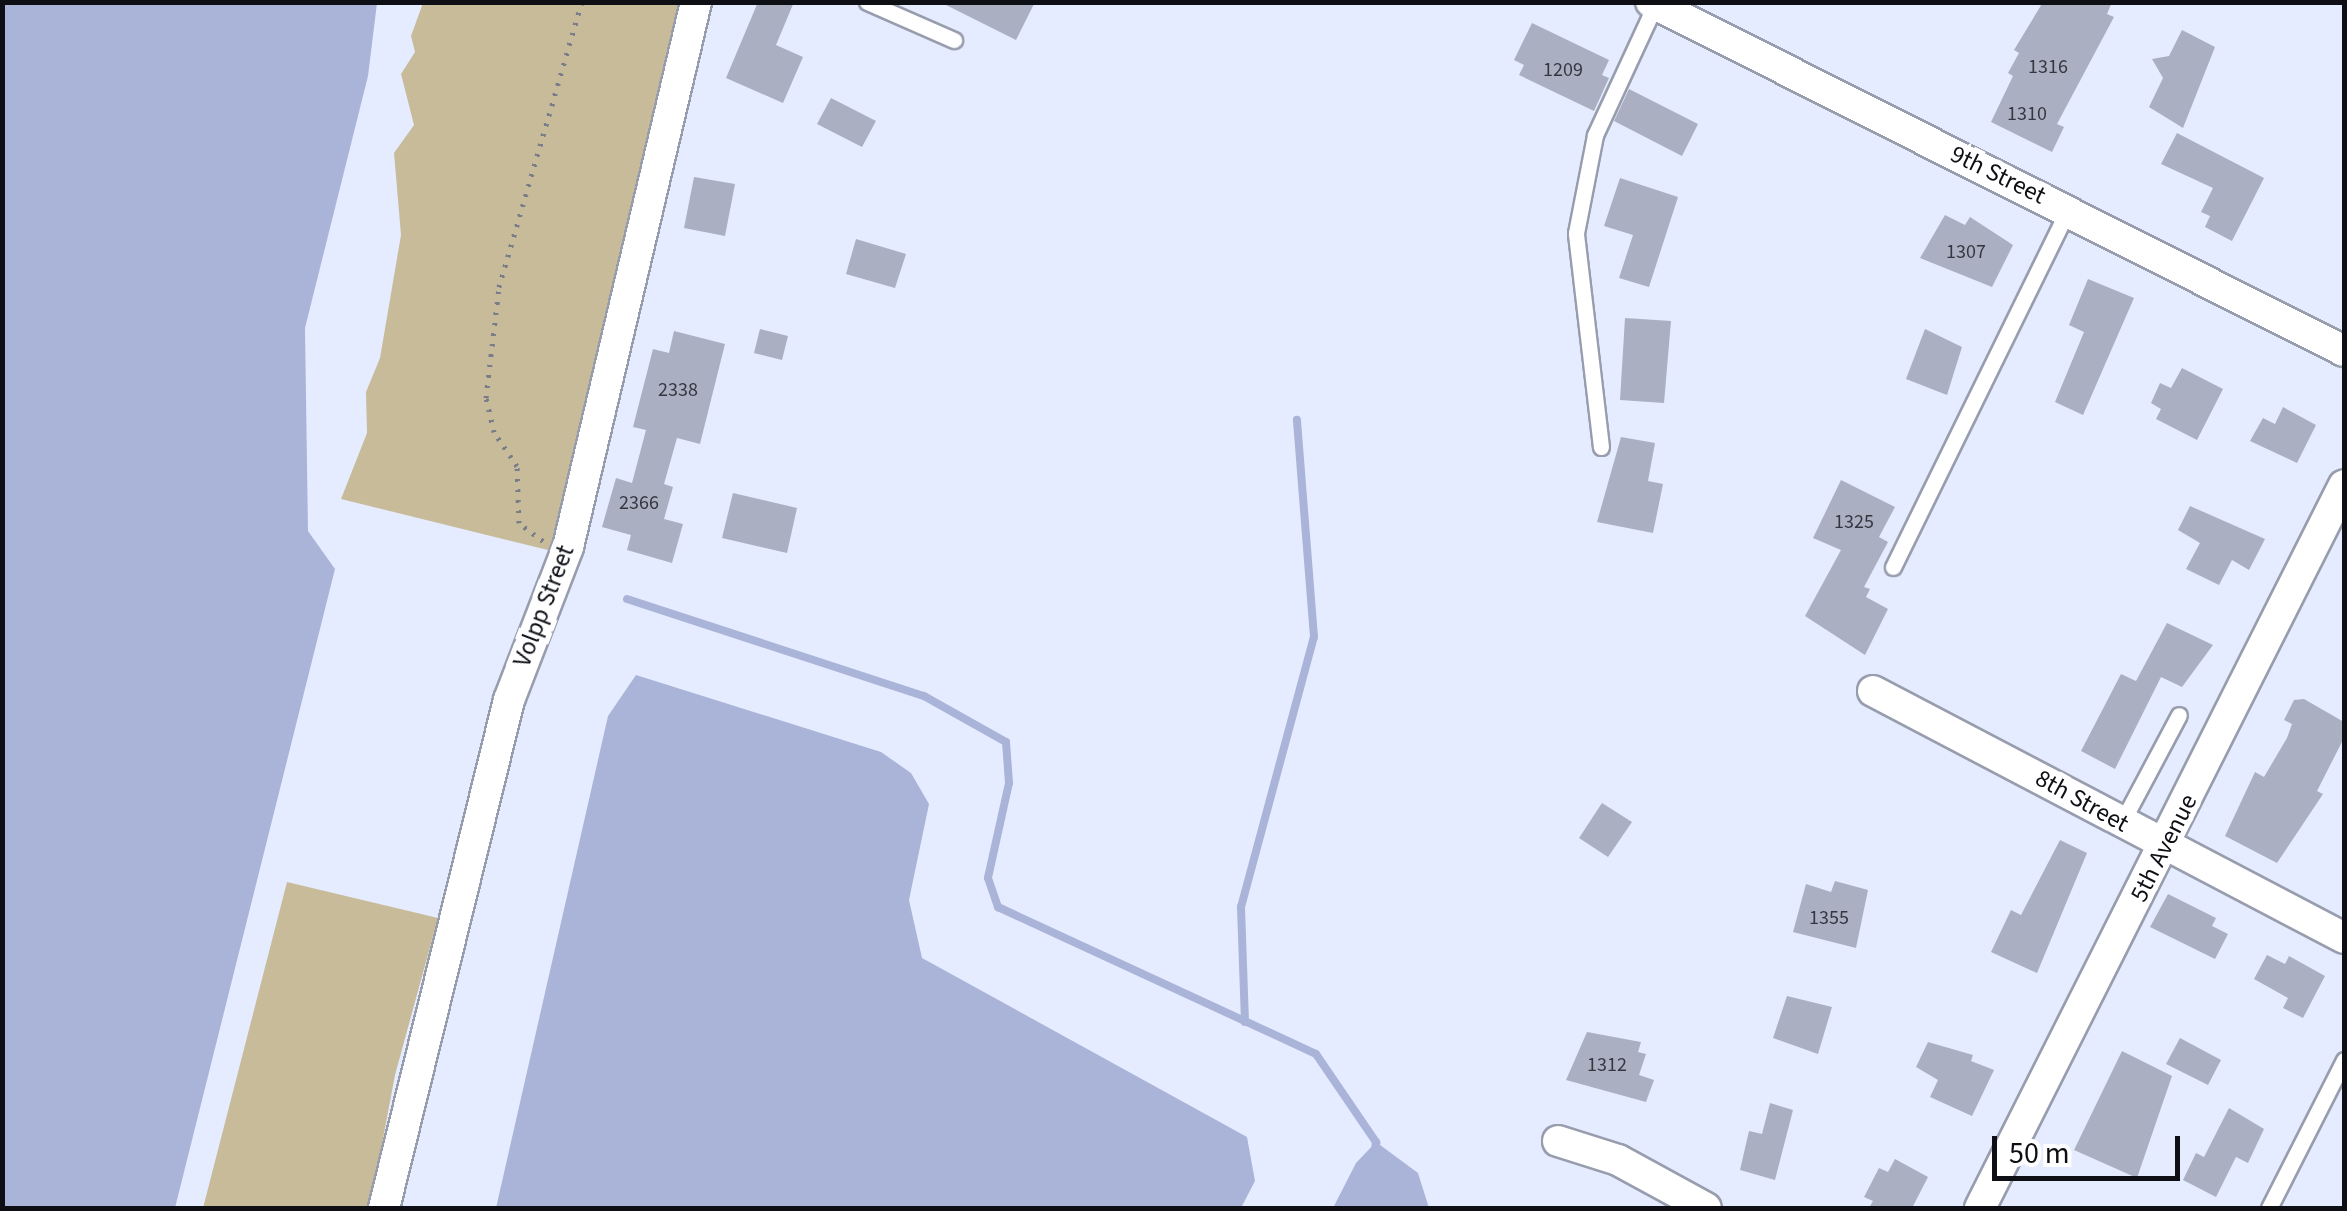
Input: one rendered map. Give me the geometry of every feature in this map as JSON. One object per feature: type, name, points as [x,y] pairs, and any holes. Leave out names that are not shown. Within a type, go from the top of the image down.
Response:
[{"type":"street","name":"Volpp Street","points":[[384,1208],[509,700],[568,547],[696,2]]},
{"type":"street","name":"9th Street","points":[[1653,4],[2344,351]]},
{"type":"street","name":"5th Avenue","points":[[1980,1208],[2344,484]]},
{"type":"street","name":"8th Street","points":[[1873,691],[2344,938]]},
{"type":"street","points":[[1558,1141],[1618,1160],[1706,1208]]},
{"type":"lane","points":[[868,2],[954,40]]},
{"type":"lane","points":[[1601,447],[1578,214],[1596,135],[1653,4]]},
{"type":"lane","points":[[1892,567],[2068,210]]},
{"type":"lane","points":[[2122,822],[2179,715]]},
{"type":"lane","points":[[2269,1208],[2344,1060]]},
{"type":"path","points":[[568,547],[542,540],[519,523],[516,466],[494,432],[486,398],[499,287],[582,2]]},
{"type":"shaded area","points":[[423,3],[684,3],[552,551],[341,499],[367,433],[366,392],[380,358],[401,235],[394,153],[414,125],[401,74],[415,52],[411,36]]},
{"type":"shaded area","points":[[287,882],[438,918],[395,1075],[370,1208],[203,1208]]},
{"type":"water","points":[[2,3],[377,3],[368,76],[305,328],[308,531],[335,569],[175,1208],[3,1208]]},
{"type":"water","points":[[636,675],[881,752],[911,773],[929,804],[909,900],[922,958],[1247,1137],[1255,1181],[1241,1208],[496,1208],[608,716]]},
{"type":"water","points":[[1376,1142],[1418,1173],[1429,1208],[1333,1208],[1356,1163]]},
{"type":"building","points":[[758,2],[794,2],[776,45],[803,57],[783,103],[726,78]]},
{"type":"building","points":[[940,2],[1035,2],[1016,40]]},
{"type":"building","points":[[2043,2],[2112,2],[2107,14],[2114,17],[2057,124],[2064,127],[2052,152],[1991,122],[2013,76],[2008,73],[2019,53],[2014,50]]},
{"type":"building","points":[[1532,23],[1609,60],[1602,75],[1609,78],[1594,111],[1519,75],[1524,65],[1514,60]]},
{"type":"building","points":[[2182,30],[2215,47],[2183,128],[2149,107],[2163,78],[2152,59],[2169,56]]},
{"type":"building","points":[[1629,89],[1698,124],[1682,156],[1614,121]]},
{"type":"building","points":[[831,98],[876,121],[862,147],[817,124]]},
{"type":"building","points":[[2177,133],[2264,178],[2232,241],[2205,227],[2210,216],[2201,212],[2213,188],[2161,164]]},
{"type":"building","points":[[694,177],[735,184],[725,236],[684,228]]},
{"type":"building","points":[[1620,178],[1678,197],[1649,287],[1619,278],[1633,235],[1604,226]]},
{"type":"building","points":[[1945,215],[1965,225],[1970,217],[2013,245],[1992,287],[1920,258]]},
{"type":"building","points":[[856,239],[906,254],[895,288],[846,274]]},
{"type":"building","points":[[2088,279],[2134,298],[2083,415],[2055,402],[2084,332],[2069,325]]},
{"type":"building","points":[[1625,318],[1671,321],[1664,403],[1620,400]]},
{"type":"building","points":[[760,329],[788,336],[782,360],[754,353]]},
{"type":"building","points":[[1925,329],[1962,347],[1947,395],[1906,379]]},
{"type":"building","points":[[674,331],[725,344],[700,444],[677,438],[664,484],[673,487],[664,519],[683,524],[672,563],[627,550],[631,535],[602,527],[616,478],[632,483],[646,430],[633,427],[653,349],[669,353]]},
{"type":"building","points":[[2182,368],[2223,389],[2197,440],[2156,419],[2161,409],[2151,403],[2160,383],[2171,388]]},
{"type":"building","points":[[2283,407],[2316,425],[2297,463],[2250,441],[2263,418],[2275,424]]},
{"type":"building","points":[[1621,437],[1655,443],[1648,481],[1663,484],[1653,533],[1597,522]]},
{"type":"building","points":[[1841,480],[1895,507],[1879,537],[1888,542],[1864,587],[1870,589],[1866,597],[1888,609],[1865,655],[1805,616],[1841,550],[1813,538]]},
{"type":"building","points":[[733,493],[797,508],[787,553],[722,538]]},
{"type":"building","points":[[2190,506],[2265,539],[2249,570],[2232,560],[2219,585],[2186,569],[2200,543],[2178,530]]},
{"type":"building","points":[[2167,623],[2213,645],[2182,687],[2161,677],[2115,769],[2081,751],[2121,674],[2136,681]]},
{"type":"building","points":[[2304,699],[2344,722],[2344,738],[2317,791],[2323,794],[2277,863],[2225,836],[2255,772],[2264,777],[2287,738],[2292,724],[2284,720],[2294,700]]},
{"type":"building","points":[[1602,803],[1632,822],[1608,857],[1579,838]]},
{"type":"building","points":[[2060,840],[2087,853],[2037,973],[1991,952],[2011,910],[2021,915]]},
{"type":"building","points":[[1835,881],[1868,890],[1856,948],[1793,932],[1806,884],[1831,892]]},
{"type":"building","points":[[2168,894],[2216,918],[2212,926],[2228,934],[2215,959],[2150,927]]},
{"type":"building","points":[[2267,955],[2285,964],[2289,956],[2325,976],[2303,1018],[2283,1008],[2288,998],[2254,979]]},
{"type":"building","points":[[1787,996],[1832,1007],[1818,1054],[1773,1038]]},
{"type":"building","points":[[1587,1032],[1641,1042],[1638,1052],[1646,1054],[1639,1075],[1654,1080],[1646,1102],[1566,1080]]},
{"type":"building","points":[[2180,1038],[2221,1060],[2208,1085],[2166,1064]]},
{"type":"building","points":[[1928,1042],[1973,1055],[1971,1061],[1994,1070],[1972,1116],[1930,1097],[1938,1080],[1916,1067]]},
{"type":"building","points":[[2122,1051],[2172,1076],[2137,1178],[2074,1150]]},
{"type":"building","points":[[1770,1103],[1793,1110],[1775,1180],[1740,1170],[1749,1131],[1762,1134]]},
{"type":"building","points":[[2229,1108],[2264,1129],[2248,1163],[2236,1157],[2216,1197],[2183,1180],[2196,1153],[2204,1157]]},
{"type":"building","points":[[1895,1159],[1928,1177],[1912,1208],[1869,1208],[1873,1201],[1864,1197],[1879,1168],[1888,1172]]},
{"type":"waterway","points":[[1245,1022],[1241,907],[1314,637],[1297,420]]},
{"type":"waterway","points":[[627,599],[924,696],[1006,742],[1009,783],[988,878],[998,907],[1316,1054],[1376,1142],[1375,1150]]}]
